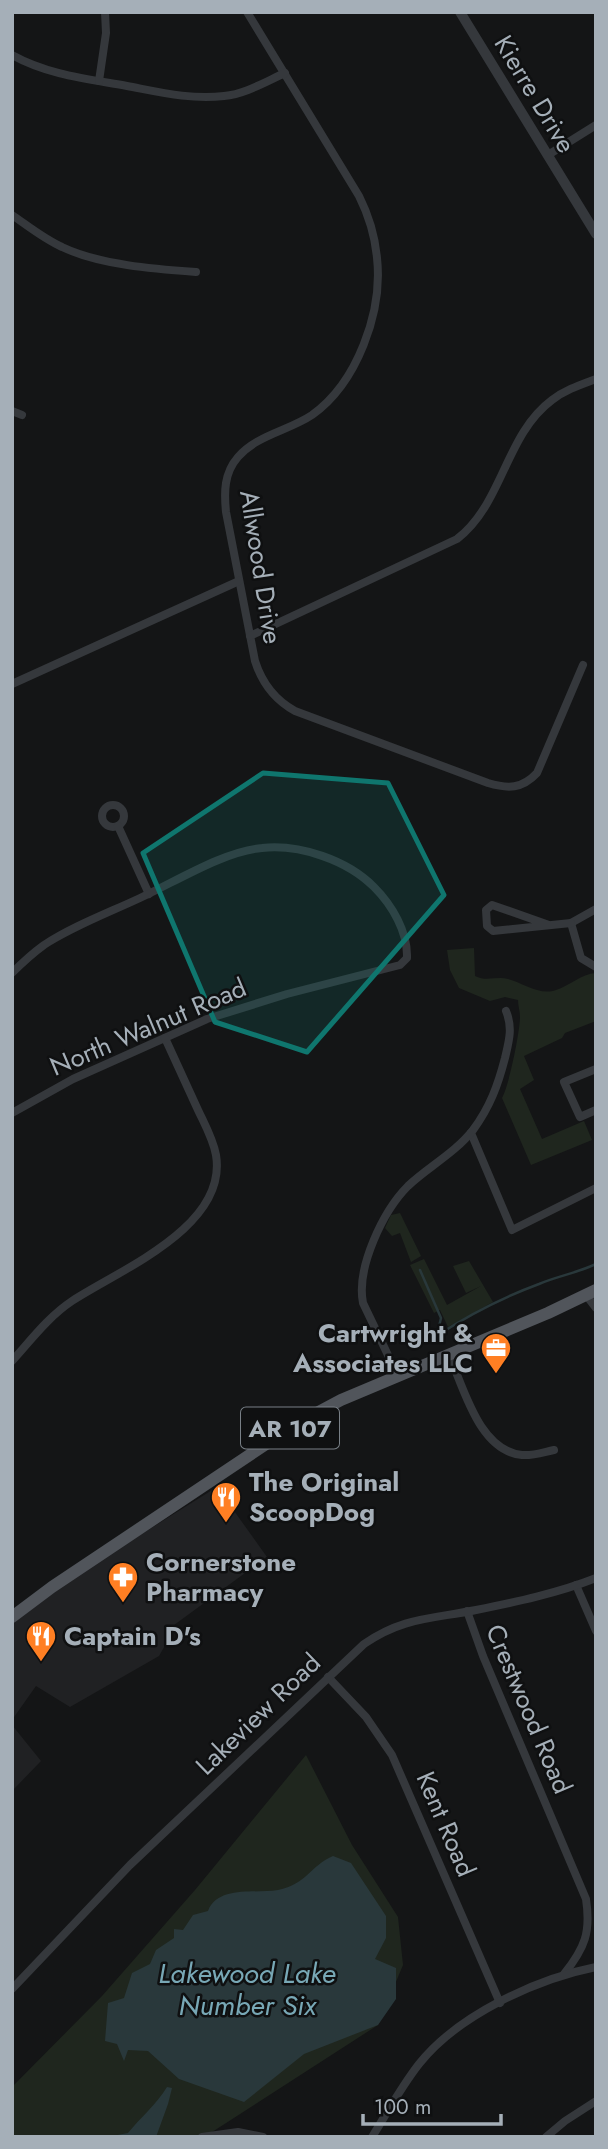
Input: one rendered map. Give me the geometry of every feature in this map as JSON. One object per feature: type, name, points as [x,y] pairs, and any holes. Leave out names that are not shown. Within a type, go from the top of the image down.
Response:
[{"type":"main road","name":"AR 107","points":[[12,1617],[52,1587],[281,1433],[341,1400],[591,1292]]},
{"type":"street","points":[[99,81],[106,33],[105,12]]},
{"type":"street","name":"Allwood Drive","points":[[247,12],[366,210],[378,260],[377,292],[369,326],[359,353],[335,392],[297,425],[254,443],[230,468],[224,495],[255,661],[262,679],[287,707],[488,783],[512,788],[527,783],[537,773],[583,665]]},
{"type":"street","name":"Kierre Drive","points":[[460,12],[596,234]]},
{"type":"street","points":[[12,55],[49,71],[203,98],[233,95],[285,74]]},
{"type":"street","points":[[548,155],[596,125]]},
{"type":"street","points":[[12,215],[42,236],[78,254],[115,262],[196,272]]},
{"type":"street","points":[[250,636],[457,539],[478,520],[523,432],[540,411],[568,389],[596,379]]},
{"type":"street","points":[[12,411],[22,415]]},
{"type":"street","points":[[12,684],[239,581]]},
{"type":"street","points":[[12,973],[46,944],[149,894],[118,826]]},
{"type":"street","name":"North Walnut Road","points":[[15,1111],[74,1079],[207,1019],[242,1007],[400,965],[407,958],[398,922],[387,902],[363,877],[336,862],[292,848],[265,847],[233,854],[149,894]]},
{"type":"street","points":[[549,925],[492,905],[486,910],[487,926],[493,930],[549,925],[570,923],[596,909]]},
{"type":"street","points":[[570,923],[581,958],[596,967]]},
{"type":"street","points":[[398,1376],[363,1303],[361,1293],[364,1271],[379,1231],[397,1199],[471,1133],[490,1106],[498,1088],[510,1037],[510,1021],[506,1011]]},
{"type":"street","points":[[12,1362],[54,1315],[72,1301],[161,1248],[201,1210],[214,1187],[217,1167],[214,1146],[165,1038]]},
{"type":"street","points":[[596,1069],[564,1082],[580,1117],[596,1110]]},
{"type":"street","points":[[12,1101],[15,1111]]},
{"type":"street","points":[[471,1133],[512,1230],[596,1188]]},
{"type":"street","points":[[591,1292],[596,1308]]},
{"type":"street","points":[[449,1355],[480,1426],[489,1438],[517,1454],[526,1456],[554,1450]]},
{"type":"street","name":"Lakeview Road","points":[[12,1990],[130,1865],[364,1644],[388,1629],[427,1616],[467,1611],[596,1578]]},
{"type":"street","points":[[576,1585],[596,1631]]},
{"type":"street","name":"Crestwood Road","points":[[467,1611],[483,1656],[586,1899],[596,1913]]},
{"type":"street","name":"Kent Road","points":[[328,1677],[366,1717],[392,1755],[500,2003]]},
{"type":"street","name":"Crestwood Road","points":[[564,1974],[580,1952],[586,1935],[589,1922],[586,1899]]},
{"type":"street","points":[[372,2137],[404,2086],[432,2050],[462,2025],[500,2003],[564,1974],[596,1967]]},
{"type":"street","points":[[547,2137],[565,2121],[596,2101]]},
{"type":"street","points":[[202,2137],[238,2132],[263,2137]]},
{"type":"highlighted area","points":[[263,773],[388,783],[444,895],[307,1052],[215,1022],[143,853]]},
{"type":"shaded area","points":[[474,948],[475,976],[483,979],[508,979],[538,990],[550,991],[596,973],[596,1021],[565,1033],[562,1038],[524,1056],[534,1080],[520,1089],[542,1139],[584,1121],[592,1140],[531,1165],[502,1098],[511,1071],[518,1034],[518,1000],[505,997],[490,1001],[459,988],[450,970],[447,950]]},
{"type":"shaded area","points":[[400,1213],[421,1256],[411,1262],[400,1233],[392,1236],[385,1228],[391,1215]]},
{"type":"shaded area","points":[[424,1259],[447,1305],[481,1286],[466,1293],[453,1266],[469,1261],[493,1302],[448,1327],[440,1310],[434,1313],[410,1265]]},
{"type":"shaded area","points":[[217,1487],[267,1557],[170,1628],[167,1642],[159,1656],[70,1707],[36,1686],[12,1720],[12,1618],[23,1608]]},
{"type":"shaded area","points":[[12,1725],[41,1761],[12,1791]]},
{"type":"shaded area","points":[[306,1755],[352,1845],[398,1917],[403,1965],[378,2025],[201,2137],[12,2137],[12,2087],[102,1996],[195,1890]]},
{"type":"water","name":"Lakewood Lake Number Six","points":[[333,1856],[351,1863],[386,1916],[386,1938],[375,1959],[396,1968],[396,1999],[378,2025],[304,2054],[244,2102],[179,2079],[148,2051],[128,2050],[124,2061],[117,2044],[105,2041],[108,2003],[124,1998],[132,1973],[150,1964],[156,1950],[174,1938],[174,1929],[183,1930],[193,1915],[208,1911],[220,1897],[238,1892],[278,1890],[296,1884]]},
{"type":"water","points":[[167,2087],[172,2088],[156,2137],[107,2137],[128,2133]]},
{"type":"waterway","points":[[438,1335],[513,1294],[596,1264]]},
{"type":"waterway","points":[[420,1270],[441,1318],[437,1335]]},
{"type":"place","name":"Cartwright & Associates LLC","points":[[496,1375]]},
{"type":"place","name":"The Original ScoopDog","points":[[226,1524]]},
{"type":"place","name":"Cornerstone Pharmacy","points":[[123,1604]]},
{"type":"place","name":"Captain D's","points":[[41,1663]]}]
